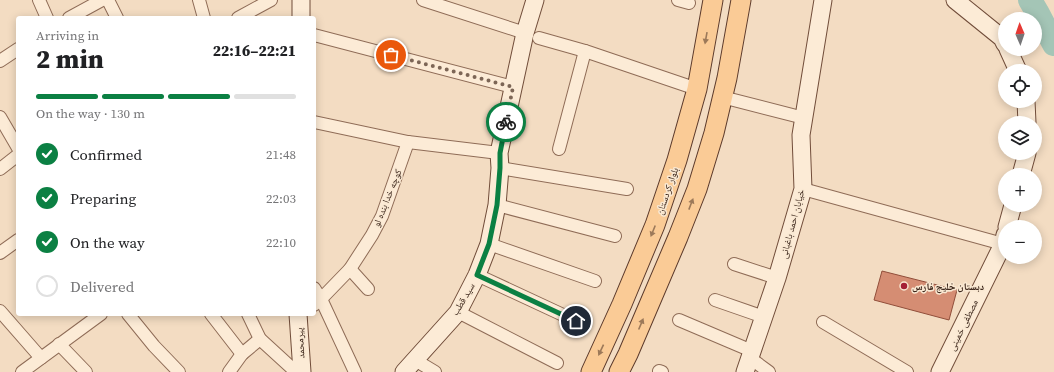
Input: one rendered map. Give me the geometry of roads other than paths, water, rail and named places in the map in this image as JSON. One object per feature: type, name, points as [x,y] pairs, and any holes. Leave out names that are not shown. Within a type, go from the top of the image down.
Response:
[{"type":"main road","name":"بلوار کردستان","points":[[591,372],[622,304],[655,225],[677,160],[697,89],[713,0]]},
{"type":"main road","points":[[619,372],[675,244],[697,189],[714,133],[727,78],[741,0]]},
{"type":"street","points":[[39,0],[45,16]]},
{"type":"street","points":[[73,16],[102,0]]},
{"type":"street","points":[[108,0],[116,16]]},
{"type":"street","points":[[199,0],[203,16]]},
{"type":"street","points":[[242,16],[271,0]]},
{"type":"street","points":[[301,0],[301,16]]},
{"type":"street","points":[[423,0],[585,51],[697,89]]},
{"type":"street","name":"سید قطب","points":[[409,366],[458,312],[477,275],[489,244],[497,205],[500,160],[513,87],[532,35],[535,0]]},
{"type":"street","name":"خیابان احمد باغبانی","points":[[749,360],[777,278],[803,189],[801,135],[823,0]]},
{"type":"street","points":[[955,0],[998,35]]},
{"type":"street","points":[[316,37],[513,87]]},
{"type":"street","points":[[0,61],[16,50]]},
{"type":"street","points":[[559,149],[585,51]]},
{"type":"street","points":[[722,97],[804,118]]},
{"type":"street","points":[[0,117],[16,145]]},
{"type":"street","points":[[316,122],[627,188]]},
{"type":"street","name":"کوچه خدا بنده لو","points":[[317,302],[350,269],[372,235],[382,216],[408,142]]},
{"type":"street","points":[[0,169],[16,157]]},
{"type":"street","points":[[803,189],[998,238]]},
{"type":"street","points":[[497,205],[615,236]]},
{"type":"street","points":[[0,253],[16,241]]},
{"type":"street","points":[[489,244],[595,281]]},
{"type":"street","name":"مصطفی خمینی","points":[[940,372],[998,251]]},
{"type":"street","points":[[734,264],[777,278]]},
{"type":"street","points":[[350,269],[368,289]]},
{"type":"street","points":[[477,275],[576,321]]},
{"type":"street","points":[[715,300],[764,317]]},
{"type":"street","points":[[317,302],[355,372]]},
{"type":"street","points":[[0,311],[41,358]]},
{"type":"street","points":[[458,312],[557,363]]},
{"type":"street","points":[[22,372],[98,316]]},
{"type":"street","points":[[130,316],[154,346],[179,372]]},
{"type":"street","points":[[213,316],[242,354]]},
{"type":"street","points":[[249,316],[260,339],[296,372]]},
{"type":"street","name":"پیرمحمد","points":[[300,316],[302,372]]},
{"type":"street","points":[[680,320],[769,372]]},
{"type":"street","points":[[823,322],[907,372]]},
{"type":"street","points":[[229,372],[242,354],[260,339]]},
{"type":"street","points":[[59,344],[86,372]]},
{"type":"street","points":[[409,366],[435,372]]},
{"type":"waterway","points":[[1030,0],[1054,44]]},
{"type":"place","name":"دبستان خلیج فارس","points":[[904,286]]}]
